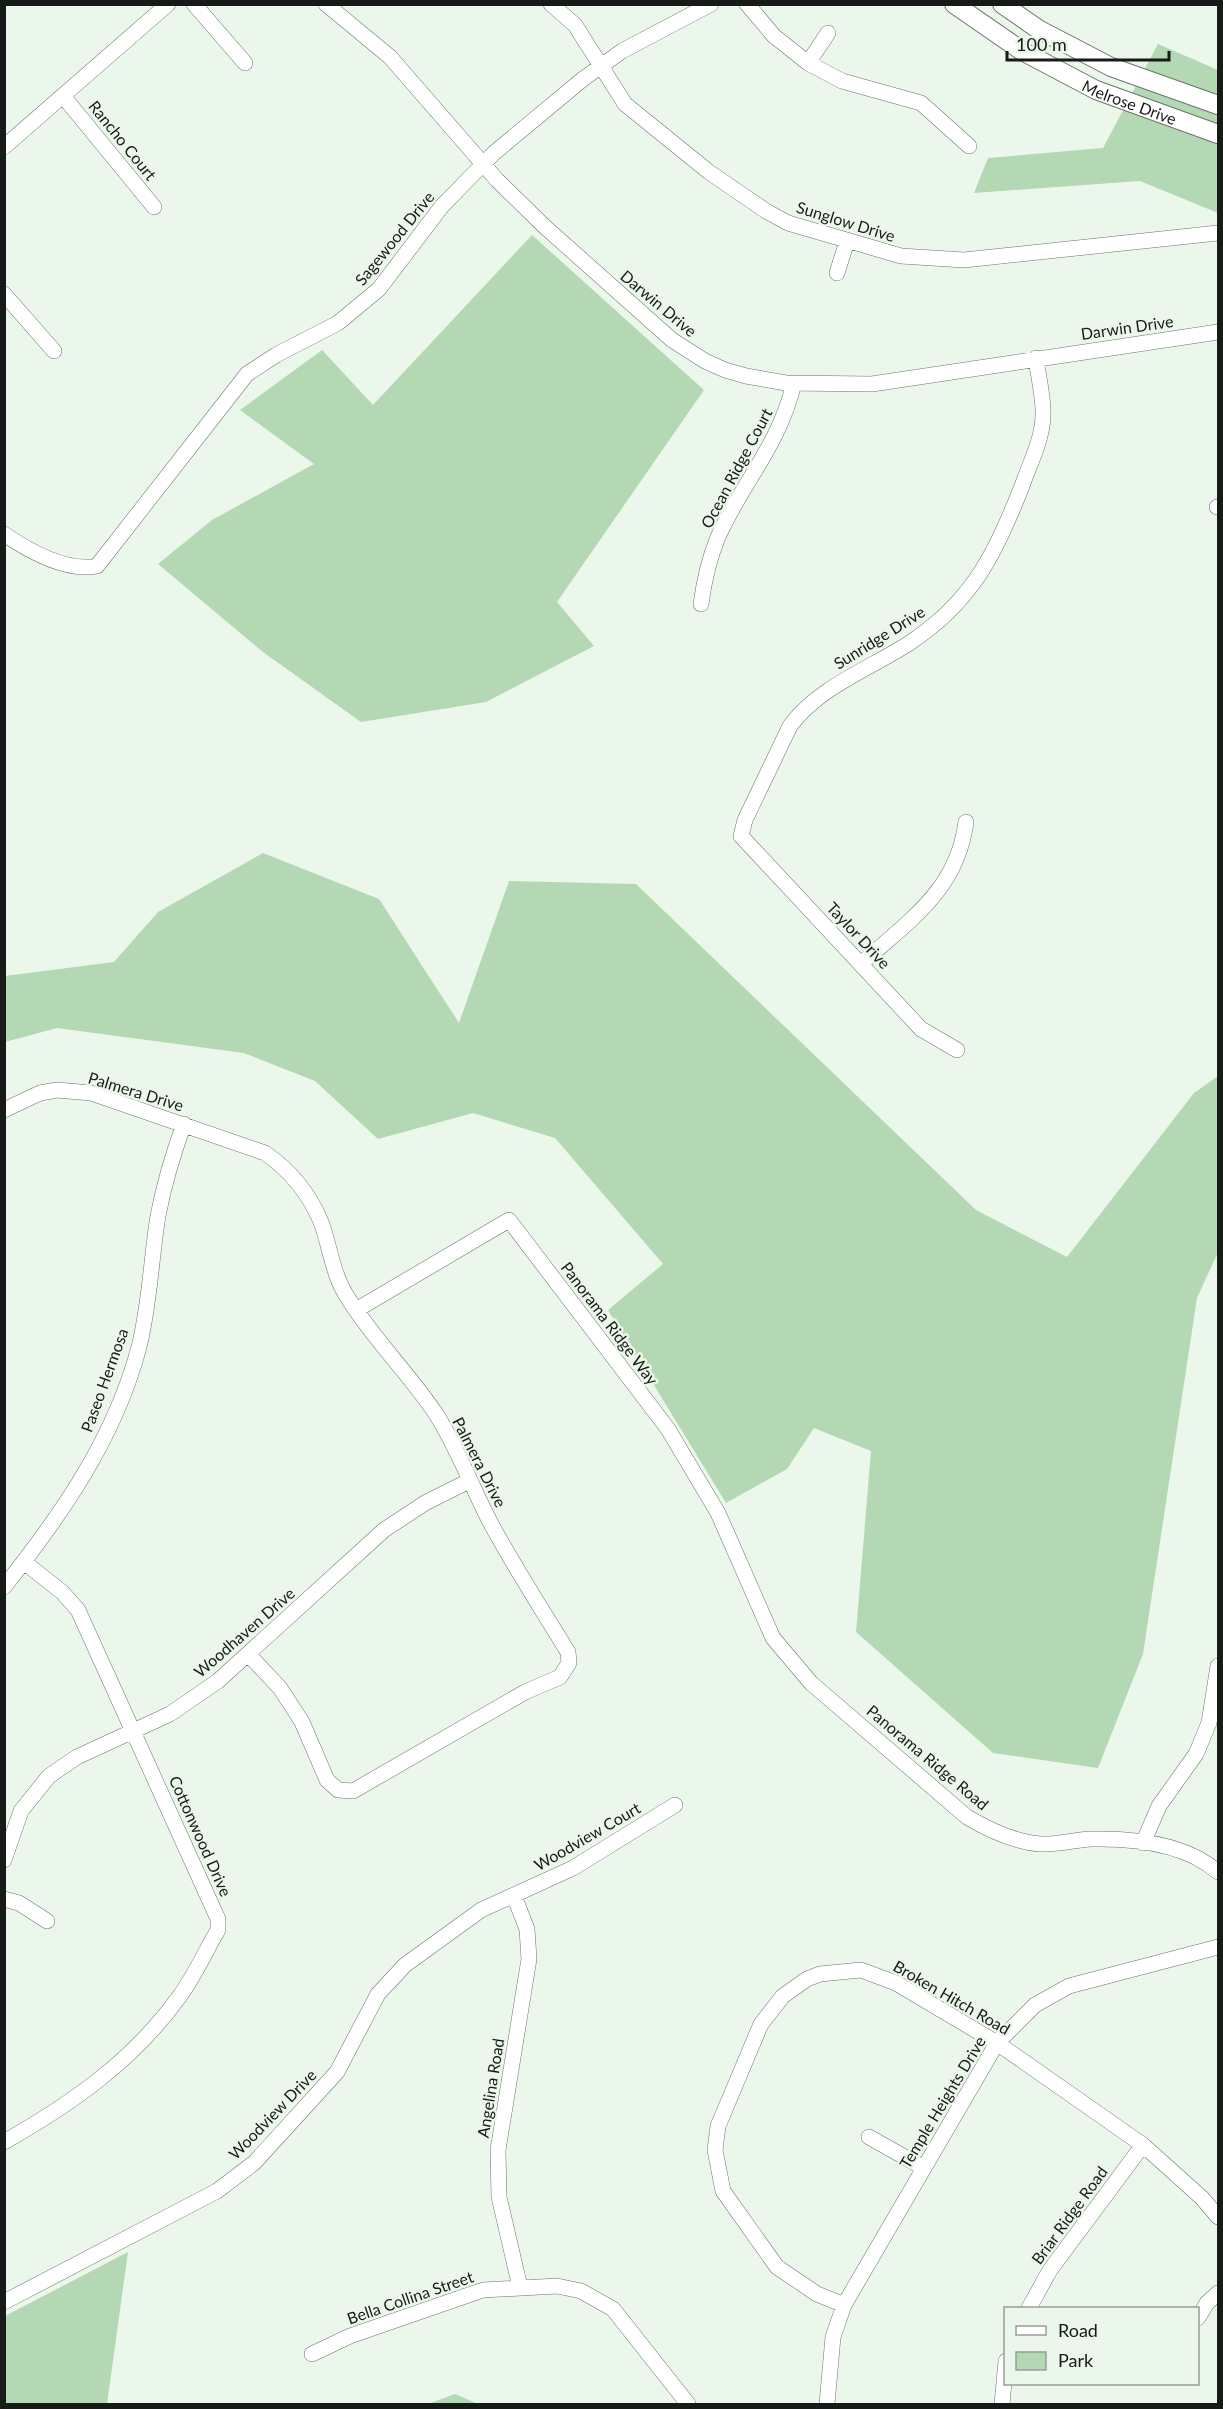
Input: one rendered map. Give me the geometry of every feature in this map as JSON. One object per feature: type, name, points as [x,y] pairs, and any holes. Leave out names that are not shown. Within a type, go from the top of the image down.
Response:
[{"type":"main road","name":"Melrose Drive","points":[[954,4],[1022,51],[1096,90],[1218,134]]},
{"type":"main road","name":"Melrose Drive","points":[[1002,4],[1038,29],[1111,67],[1218,105]]},
{"type":"street","points":[[4,147],[168,4]]},
{"type":"street","points":[[194,4],[245,63]]},
{"type":"street","name":"Darwin Drive","points":[[326,4],[390,57],[483,164],[544,226],[672,340],[705,361],[725,370],[746,376],[794,383],[872,384],[1218,332]]},
{"type":"street","name":"Sunglow Drive","points":[[551,4],[575,25],[626,104],[709,172],[766,211],[788,223],[901,256],[964,260],[1218,233]]},
{"type":"street","name":"Sagewood Drive","points":[[4,534],[45,556],[82,569],[97,566],[247,374],[276,355],[338,323],[379,290],[442,206],[483,164],[600,67],[622,51],[711,4]]},
{"type":"street","points":[[747,4],[774,36],[808,63],[842,81],[921,103],[969,146]]},
{"type":"street","points":[[808,63],[828,33]]},
{"type":"street","name":"Rancho Court","points":[[63,96],[154,207]]},
{"type":"street","points":[[837,273],[847,241]]},
{"type":"street","points":[[4,294],[54,351]]},
{"type":"street","name":"Sunridge Drive","points":[[741,836],[745,820],[790,726],[800,713],[817,697],[935,625],[956,606],[989,562],[1002,537],[1039,441],[1043,415],[1036,358]]},
{"type":"street","name":"Ocean Ridge Court","points":[[701,604],[704,580],[719,536],[779,432],[794,383]]},
{"type":"street","points":[[861,964],[918,912],[950,876],[963,842],[966,822]]},
{"type":"street","name":"Taylor Drive","points":[[741,836],[921,1029],[957,1050]]},
{"type":"street","name":"Palmera Drive","points":[[4,1110],[40,1093],[57,1090],[91,1093],[265,1153],[306,1191],[321,1223],[334,1268],[345,1293],[374,1336],[403,1368],[437,1416],[509,1558],[568,1652],[569,1663],[560,1677],[525,1692],[353,1791],[338,1790],[327,1780],[302,1722],[280,1688],[248,1654]]},
{"type":"street","name":"Paseo Hermosa","points":[[4,1587],[82,1480],[111,1424],[138,1348],[151,1283],[158,1217],[169,1167],[184,1124]]},
{"type":"street","name":"Panorama Ridge Way","points":[[356,1311],[509,1220],[668,1430],[718,1513]]},
{"type":"street","name":"Woodhaven Drive","points":[[4,1860],[21,1810],[49,1776],[78,1757],[170,1714],[218,1681],[384,1530],[425,1503],[469,1481]]},
{"type":"street","name":"Panorama Ridge Road","points":[[718,1513],[772,1638],[811,1683],[967,1816],[993,1832],[1037,1844],[1058,1844],[1091,1839],[1165,1846],[1202,1858],[1218,1872]]},
{"type":"street","name":"Cottonwood Drive","points":[[4,2142],[92,2088],[119,2065],[179,1997],[218,1930],[219,1919],[78,1610],[62,1593],[24,1562]]},
{"type":"street","points":[[1143,1843],[1159,1806],[1196,1754],[1209,1723],[1218,1666]]},
{"type":"street","name":"Woodview Court","points":[[514,1896],[573,1868],[675,1805]]},
{"type":"street","name":"Angelina Road","points":[[514,1896],[527,1929],[529,1959],[498,2150],[499,2197],[520,2288]]},
{"type":"street","name":"Woodview Drive","points":[[4,2302],[218,2191],[254,2163],[337,2072],[378,1994],[405,1965],[481,1910],[514,1896]]},
{"type":"street","points":[[4,1899],[19,1904],[47,1921]]},
{"type":"street","name":"Temple Heights Drive","points":[[827,2404],[833,2337],[844,2305],[997,2043],[1035,2005],[1069,1986],[1218,1947]]},
{"type":"street","name":"Broken Hitch Road","points":[[844,2305],[817,2294],[777,2267],[723,2191],[715,2157],[718,2126],[762,2024],[783,1995],[807,1979],[820,1974],[861,1970],[896,1983],[997,2043],[1143,2145],[1202,2198],[1218,2217]]},
{"type":"street","points":[[869,2137],[924,2168]]},
{"type":"street","name":"Briar Ridge Road","points":[[1030,2307],[1050,2270],[1143,2145]]},
{"type":"street","name":"Bella Collina Street","points":[[312,2354],[350,2336],[483,2290],[557,2286],[581,2291],[613,2309],[688,2404]]},
{"type":"street","points":[[1199,2315],[1218,2293]]},
{"type":"street","points":[[1002,2404],[1004,2375]]},
{"type":"green space","points":[[1158,44],[1218,70],[1218,213],[1140,181],[974,193],[988,158],[1103,148]]},
{"type":"green space","points":[[532,235],[704,390],[557,602],[594,646],[486,702],[361,722],[263,652],[158,564],[212,520],[314,464],[240,410],[322,350],[373,405]]},
{"type":"green space","points":[[263,853],[379,899],[459,1023],[509,881],[636,884],[976,1210],[1067,1257],[1194,1093],[1218,1076],[1218,1252],[1197,1298],[1143,1654],[1098,1768],[993,1753],[856,1632],[871,1451],[814,1428],[787,1469],[726,1503],[608,1310],[663,1264],[555,1138],[473,1113],[378,1139],[315,1081],[244,1053],[57,1028],[5,1042],[5,976],[114,962],[158,912]]},
{"type":"green space","points":[[128,2252],[107,2404],[5,2404],[5,2316]]},
{"type":"green space","points":[[455,2394],[478,2404],[428,2404]]}]
